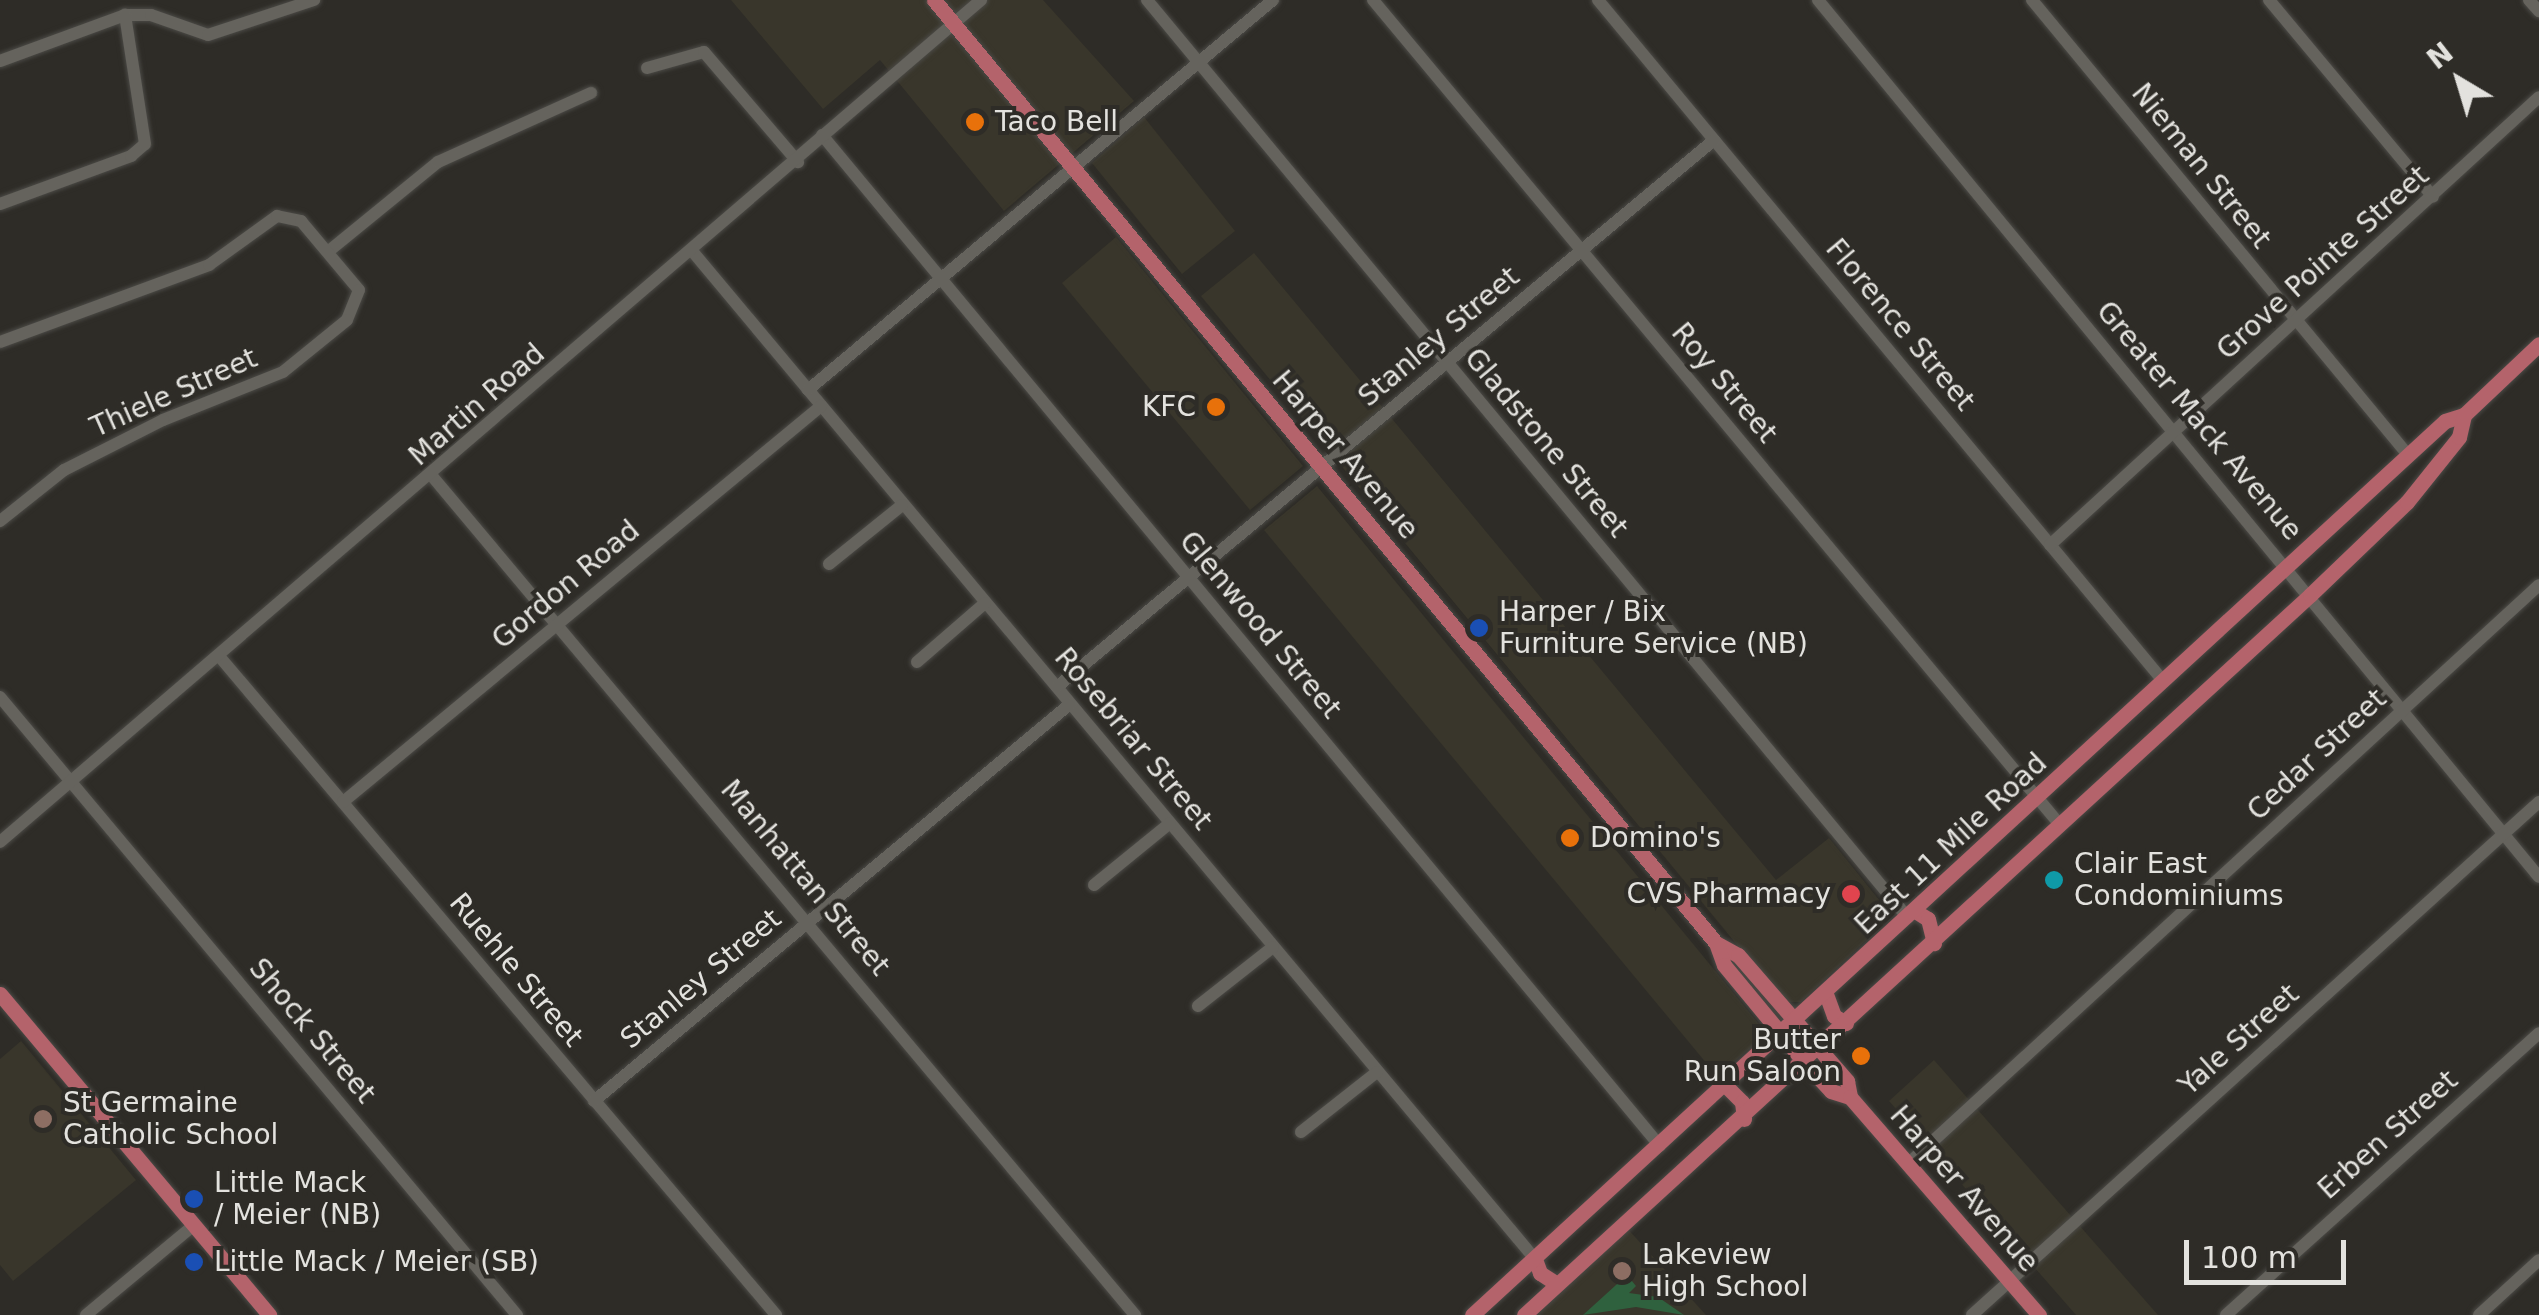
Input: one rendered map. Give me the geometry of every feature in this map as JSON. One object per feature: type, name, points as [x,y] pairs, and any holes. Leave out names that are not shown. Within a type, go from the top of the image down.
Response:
[{"type":"main road","name":"Harper Avenue","points":[[934,0],[1716,943],[1724,965],[1782,1035],[1832,1091],[1850,1097]]},
{"type":"main road","name":"East 11 Mile Road","points":[[1472,1315],[1782,1035],[2444,421],[2464,416],[2539,344]]},
{"type":"main road","name":"East 11 Mile Road","points":[[1524,1315],[1744,1119],[2310,595],[2427,476],[2459,437],[2464,416]]},
{"type":"main road","points":[[2408,455],[2419,459],[2427,476]]},
{"type":"main road","points":[[1911,915],[1928,920],[1934,943]]},
{"type":"main road","name":"Harper Avenue","points":[[1716,943],[1738,955],[1847,1081],[1850,1097],[2040,1315]]},
{"type":"main road","points":[[0,994],[269,1315]]},
{"type":"main road","points":[[1826,994],[1834,1016],[1846,1023]]},
{"type":"main road","points":[[1726,1086],[1742,1102],[1744,1119]]},
{"type":"main road","points":[[1534,1258],[1540,1273],[1557,1284]]},
{"type":"street","points":[[0,60],[125,15],[151,15],[208,35],[314,0]]},
{"type":"street","name":"Martin Road","points":[[0,842],[69,778],[220,656],[798,162],[822,135],[981,0]]},
{"type":"street","name":"Gladstone Street","points":[[1147,0],[1911,915]]},
{"type":"street","points":[[808,390],[939,276],[1273,0]]},
{"type":"street","name":"Roy Street","points":[[1373,0],[2037,798]]},
{"type":"street","name":"Florence Street","points":[[1598,0],[2164,682]]},
{"type":"street","name":"Greater Mack Avenue","points":[[1818,0],[2539,877]]},
{"type":"street","name":"Nieman Street","points":[[2032,0],[2408,455]]},
{"type":"street","points":[[2268,0],[2433,197]]},
{"type":"street","points":[[2530,0],[2539,12]]},
{"type":"street","points":[[0,204],[131,156],[146,144],[125,15]]},
{"type":"street","points":[[647,68],[704,52],[798,162]]},
{"type":"street","points":[[0,342],[210,265],[277,216],[300,221],[330,250],[438,162],[591,93]]},
{"type":"street","name":"Grove Pointe Street","points":[[2050,545],[2539,97]]},
{"type":"street","name":"Glenwood Street","points":[[822,135],[1660,1146]]},
{"type":"street","name":"Stanley Street","points":[[1056,686],[1714,140]]},
{"type":"street","name":"Thiele Street","points":[[0,520],[64,470],[163,420],[258,385],[305,356],[347,320],[359,299],[355,281],[330,250]]},
{"type":"street","name":"Rosebriar Street","points":[[693,252],[1534,1258]]},
{"type":"street","name":"Gordon Road","points":[[343,802],[821,406]]},
{"type":"street","name":"Manhattan Street","points":[[432,476],[1135,1315]]},
{"type":"street","points":[[829,564],[902,505]]},
{"type":"street","name":"Cedar Street","points":[[1908,1164],[2539,585]]},
{"type":"street","points":[[917,662],[986,604]]},
{"type":"street","name":"Ruehle Street","points":[[220,656],[776,1315]]},
{"type":"street","name":"Shock Street","points":[[0,696],[517,1315]]},
{"type":"street","name":"Stanley Street","points":[[594,1101],[1070,704]]},
{"type":"street","points":[[2037,798],[2060,825]]},
{"type":"street","name":"Yale Street","points":[[1972,1315],[2539,802]]},
{"type":"street","points":[[1094,884],[1170,823]]},
{"type":"street","points":[[1198,1006],[1273,947]]},
{"type":"street","name":"Erben Street","points":[[2226,1315],[2539,1033]]},
{"type":"street","points":[[1301,1132],[1377,1072]]},
{"type":"street","points":[[86,1315],[194,1225]]},
{"type":"street","points":[[2479,1315],[2539,1260]]},
{"type":"shaded area","points":[[731,0],[1043,0],[1134,101],[1004,211],[880,60],[823,109]]},
{"type":"shaded area","points":[[1144,117],[1235,231],[1182,274],[1092,163]]},
{"type":"shaded area","points":[[1116,237],[1303,466],[1250,510],[1062,283]]},
{"type":"shaded area","points":[[1254,253],[1776,880],[1829,838],[1884,906],[1886,921],[1801,1002],[1787,1002],[1752,963],[1201,296]]},
{"type":"shaded area","points":[[1317,486],[1767,1034],[1717,1076],[1264,530]]},
{"type":"shaded area","name":"St Germaine Catholic School","points":[[21,1041],[136,1180],[13,1281],[0,1265],[0,1059]]},
{"type":"shaded area","points":[[1934,1060],[2158,1315],[2076,1315],[1889,1101]]},
{"type":"shaded area","name":"Lakeview High School","points":[[1626,1227],[1706,1315],[1529,1315]]},
{"type":"green space","points":[[1627,1275],[1636,1286],[1629,1293],[1658,1297],[1684,1315],[1636,1307],[1583,1315]]},
{"type":"place","name":"Taco Bell","points":[[975,122]]},
{"type":"place","name":"KFC","points":[[1216,407]]},
{"type":"place","name":"Harper / Bix Furniture Service (NB)","points":[[1479,628]]},
{"type":"place","name":"Domino's","points":[[1570,838]]},
{"type":"place","name":"Clair East Condominiums","points":[[2054,880]]},
{"type":"place","name":"CVS Pharmacy","points":[[1851,894]]},
{"type":"place","name":"Butter Run Saloon","points":[[1861,1056]]},
{"type":"place","name":"St Germaine Catholic School","points":[[43,1119]]},
{"type":"place","name":"Little Mack / Meier (NB)","points":[[194,1199]]},
{"type":"place","name":"Little Mack / Meier (SB)","points":[[194,1262]]},
{"type":"place","name":"Lakeview High School","points":[[1622,1271]]}]
